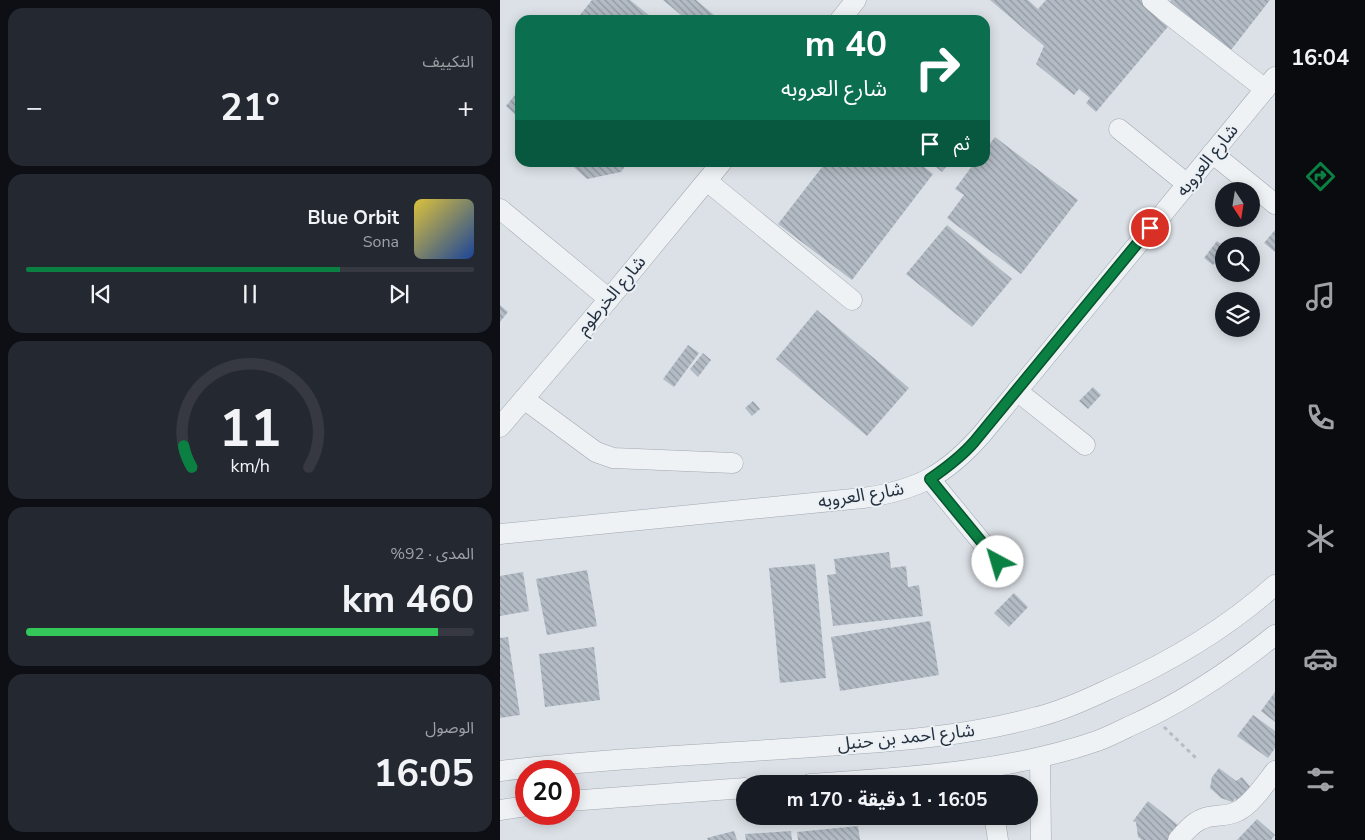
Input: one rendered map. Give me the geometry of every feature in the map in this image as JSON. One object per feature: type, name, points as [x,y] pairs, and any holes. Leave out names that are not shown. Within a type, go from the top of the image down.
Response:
[{"type":"street","points":[[845,15],[856,0]]},
{"type":"street","points":[[1152,0],[1166,12],[1272,82]]},
{"type":"street","name":"شارع العروبه","points":[[500,534],[871,496],[908,488],[930,479],[967,451],[1272,82]]},
{"type":"street","points":[[1120,129],[1187,184]]},
{"type":"street","points":[[1212,153],[1275,204]]},
{"type":"street","name":"شارع الخرطوم","points":[[500,427],[718,167]]},
{"type":"street","points":[[707,181],[852,300]]},
{"type":"street","points":[[500,209],[609,299]]},
{"type":"street","points":[[1017,391],[1085,445]]},
{"type":"street","points":[[524,399],[596,452],[613,458],[733,463]]},
{"type":"street","points":[[930,479],[998,562]]},
{"type":"street","name":"شارع احمد بن حنبل","points":[[500,771],[567,764],[904,740],[990,728],[1038,717],[1088,699],[1135,678],[1181,653],[1225,624],[1275,585]]},
{"type":"street","points":[[972,775],[1040,758],[1098,740],[1153,716],[1212,682],[1275,635]]},
{"type":"street","points":[[1040,758],[1041,840]]},
{"type":"street","points":[[1178,840],[1198,820],[1207,816],[1230,815],[1240,811],[1249,804],[1275,771]]},
{"type":"street","points":[[580,800],[736,789]]},
{"type":"street","points":[[500,810],[515,808]]},
{"type":"street","points":[[996,825],[998,840]]},
{"type":"path","points":[[1153,716],[1198,760]]},
{"type":"building","points":[[592,0],[630,0],[649,15],[580,15]]},
{"type":"building","points":[[663,0],[696,0],[714,15],[681,15]]},
{"type":"building","points":[[990,0],[1028,0],[1038,9],[1046,0],[1143,0],[1171,23],[1096,112],[1086,103],[1090,98],[1079,89],[1074,95],[1036,64],[1044,46]]},
{"type":"building","points":[[1171,0],[1270,0],[1227,55],[1169,4]]},
{"type":"building","points":[[515,95],[515,114],[506,106]]},
{"type":"building","points":[[995,137],[1078,200],[1021,274],[947,218],[964,195],[955,189],[971,167],[990,167],[990,144]]},
{"type":"building","points":[[574,167],[624,167],[621,172],[587,179]]},
{"type":"building","points":[[822,167],[924,167],[933,174],[852,280],[778,224]]},
{"type":"building","points":[[936,167],[946,167],[942,172]]},
{"type":"building","points":[[947,225],[1012,279],[972,327],[906,274]]},
{"type":"building","points":[[1275,230],[1275,252],[1264,243]]},
{"type":"building","points":[[1215,244],[1215,263],[1213,265],[1204,258]]},
{"type":"building","points":[[500,305],[508,312],[500,322]]},
{"type":"building","points":[[817,310],[909,388],[867,436],[776,359]]},
{"type":"building","points":[[688,345],[699,353],[674,387],[663,379]]},
{"type":"building","points":[[703,353],[711,360],[698,377],[690,369]]},
{"type":"building","points":[[1093,387],[1101,395],[1088,409],[1079,401]]},
{"type":"building","points":[[753,401],[760,409],[752,416],[745,408]]},
{"type":"building","points":[[889,552],[891,568],[906,566],[908,587],[919,585],[923,616],[833,626],[827,575],[836,574],[834,559]]},
{"type":"building","points":[[815,564],[826,678],[780,683],[769,568]]},
{"type":"building","points":[[587,570],[597,626],[547,635],[536,579]]},
{"type":"building","points":[[523,572],[529,611],[500,616],[500,576]]},
{"type":"building","points":[[1014,593],[1028,607],[1009,627],[994,613]]},
{"type":"building","points":[[930,621],[939,675],[840,691],[831,637]]},
{"type":"building","points":[[508,637],[520,715],[500,718],[500,638]]},
{"type":"building","points":[[594,647],[600,700],[545,707],[539,654]]},
{"type":"building","points":[[1275,692],[1275,722],[1261,711]]},
{"type":"building","points":[[1253,715],[1275,731],[1275,748],[1268,758],[1237,736]]},
{"type":"building","points":[[1219,768],[1236,781],[1242,777],[1252,789],[1242,804],[1235,799],[1232,802],[1221,798],[1210,788],[1212,777]]},
{"type":"building","points":[[1148,801],[1183,829],[1175,840],[1142,840],[1138,837],[1136,822],[1133,821]]},
{"type":"building","points":[[1257,819],[1275,835],[1271,840],[1237,840]]},
{"type":"building","points":[[858,826],[860,840],[798,840],[797,832]]},
{"type":"building","points":[[734,831],[737,840],[708,840],[707,838]]},
{"type":"building","points":[[791,831],[792,840],[746,840],[745,834]]},
{"type":"route","points":[[998,562],[930,479],[967,451],[1150,228]]}]
